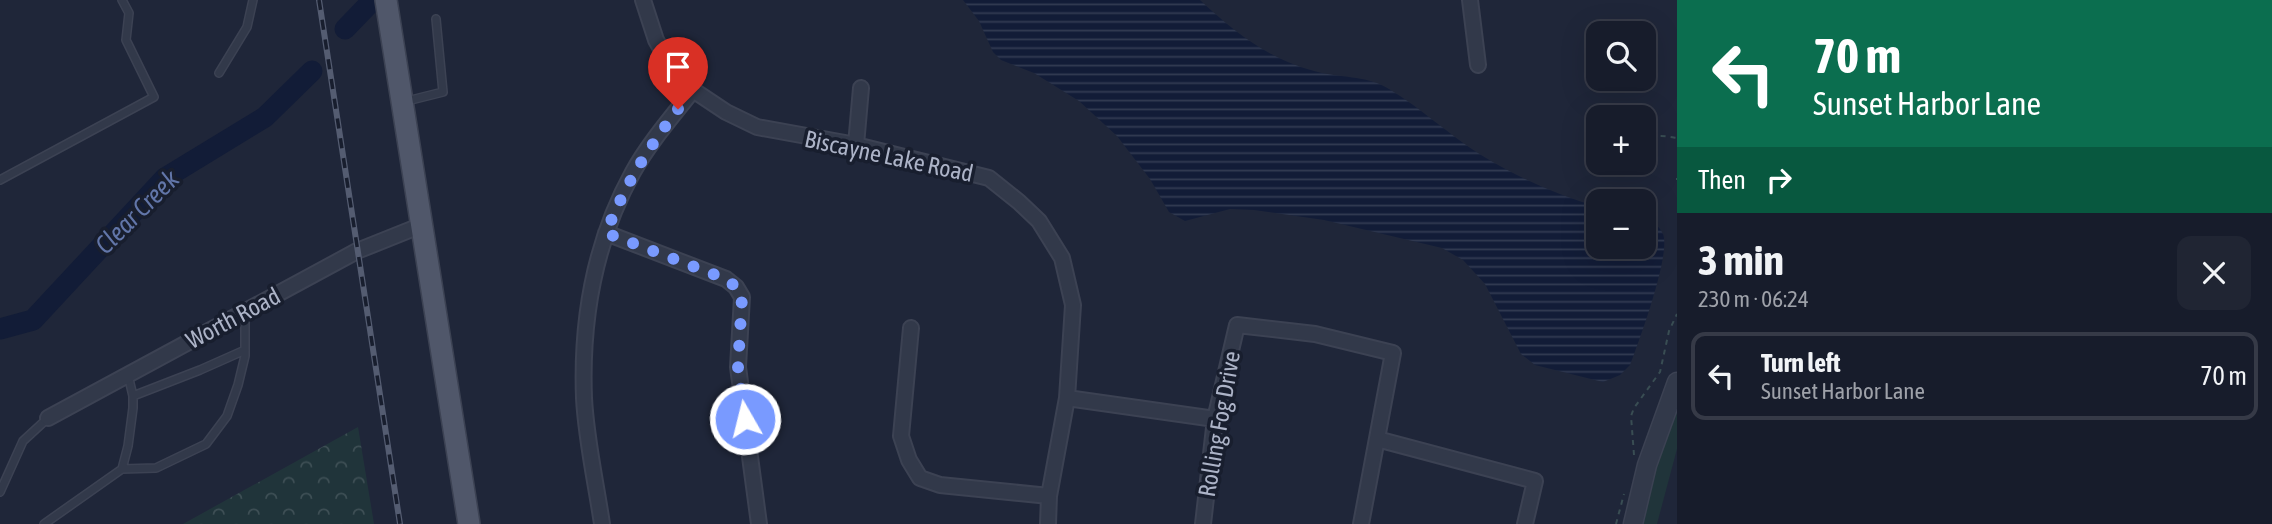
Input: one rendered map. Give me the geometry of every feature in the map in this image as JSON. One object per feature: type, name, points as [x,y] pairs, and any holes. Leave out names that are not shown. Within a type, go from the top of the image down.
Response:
[{"type":"main road","points":[[387,6],[469,524]]},
{"type":"street","name":"Biscayne Lake Road","points":[[643,0],[656,40],[669,64],[693,90],[726,112],[757,127],[856,145],[989,178],[1039,221],[1062,258],[1073,305],[1067,398],[1049,496],[1048,524]]},
{"type":"street","points":[[1470,0],[1478,65]]},
{"type":"street","points":[[856,145],[861,88]]},
{"type":"street","points":[[602,524],[584,400],[590,291],[606,233],[620,198],[649,147],[693,90]]},
{"type":"street","name":"Worth Road","points":[[48,418],[357,251],[422,225]]},
{"type":"street","points":[[606,233],[726,279],[736,287],[742,297],[738,367],[759,524]]},
{"type":"street","name":"Rolling Fog Drive","points":[[1203,524],[1215,419],[1237,325],[1315,334],[1393,353],[1377,439]]},
{"type":"street","points":[[911,328],[901,436],[909,460],[920,478],[940,485],[1049,496]]},
{"type":"street","points":[[1633,524],[1647,465],[1677,382]]},
{"type":"street","points":[[1067,398],[1215,419]]},
{"type":"street","points":[[1361,524],[1377,439],[1535,481],[1525,524]]},
{"type":"lane","points":[[0,180],[154,97],[126,40],[129,13],[122,0]]},
{"type":"lane","points":[[219,73],[247,27],[253,0]]},
{"type":"lane","points":[[402,102],[443,92],[436,19]]},
{"type":"lane","points":[[44,524],[122,469],[156,468],[206,444],[227,416],[238,385],[244,350],[245,312]]},
{"type":"lane","points":[[134,396],[244,350]]},
{"type":"lane","points":[[122,469],[128,446],[134,396],[128,374]]},
{"type":"lane","points":[[0,492],[23,441],[48,418]]},
{"type":"path","points":[[1656,136],[1677,138]]},
{"type":"path","points":[[1634,463],[1631,416],[1660,372],[1669,331],[1677,314]]},
{"type":"path","points":[[1616,524],[1626,484]]},
{"type":"green space","points":[[1677,409],[1677,449],[1657,524],[1641,524],[1660,454]]},
{"type":"green space","points":[[358,427],[374,524],[183,524]]},
{"type":"water","points":[[963,0],[1200,0],[1227,24],[1271,54],[1304,68],[1381,85],[1401,96],[1495,163],[1552,191],[1586,203],[1586,259],[1656,259],[1656,225],[1663,234],[1662,260],[1653,298],[1630,365],[1620,375],[1603,382],[1535,365],[1521,354],[1485,284],[1463,260],[1442,248],[1324,220],[1254,210],[1230,209],[1185,221],[1169,212],[1150,179],[1117,136],[1079,101],[1034,73],[1001,60],[993,52],[979,21]]},
{"type":"waterway","name":"Clear Creek","points":[[345,29],[373,0]]},
{"type":"waterway","name":"Clear Creek","points":[[0,329],[33,320],[165,178],[265,117],[312,71]]},
{"type":"railway","points":[[319,0],[400,524]]},
{"type":"route","points":[[678,109],[634,171],[606,233],[726,279],[736,287],[742,297],[738,367],[745,419]]}]
